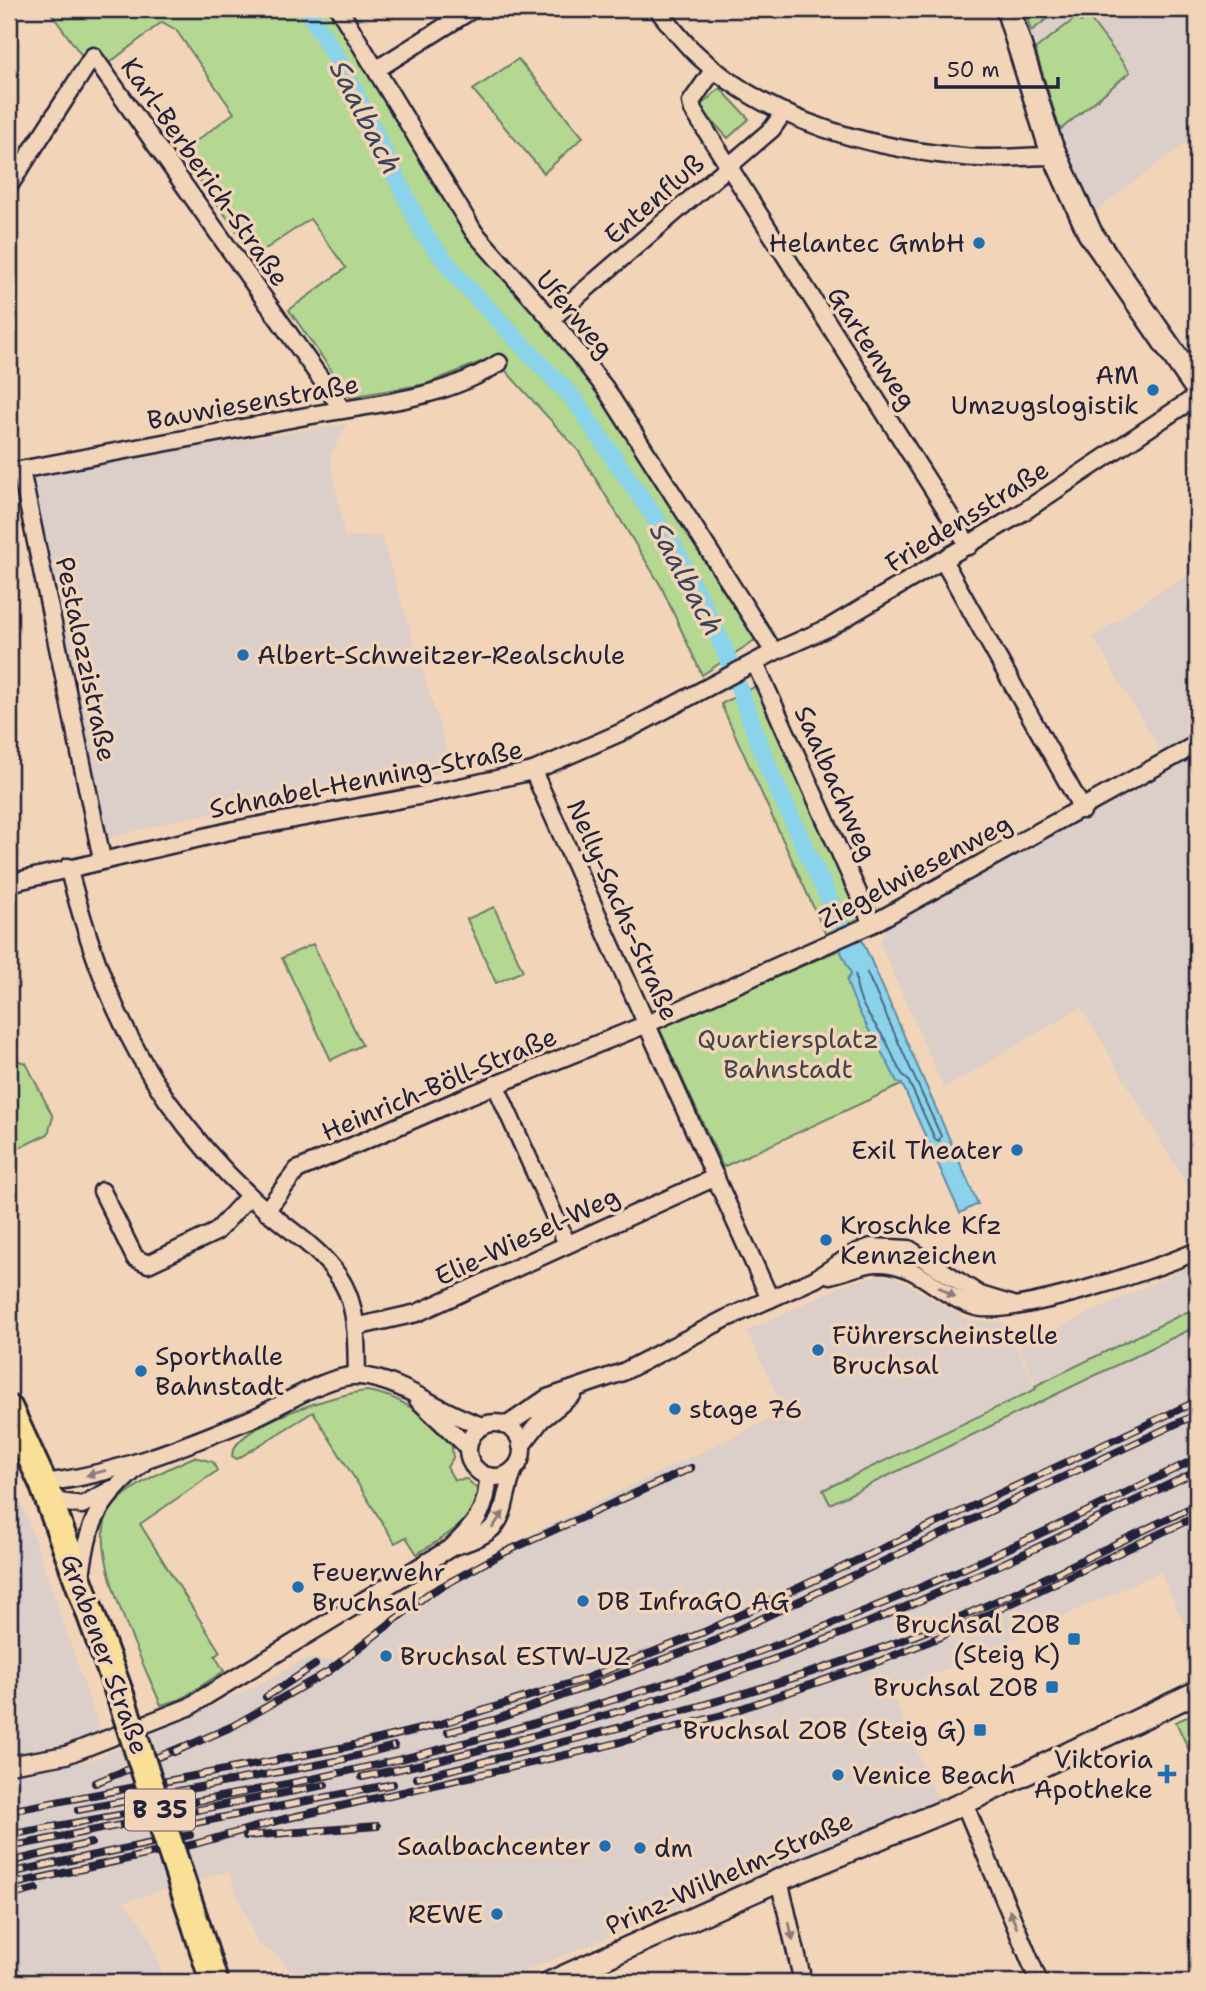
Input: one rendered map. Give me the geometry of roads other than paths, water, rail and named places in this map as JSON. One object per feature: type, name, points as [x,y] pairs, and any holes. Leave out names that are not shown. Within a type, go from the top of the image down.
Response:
[{"type":"main road","points":[[1008,9],[1055,156],[1090,233],[1197,387]]},
{"type":"main road","name":"Grabener Straße","points":[[9,1409],[43,1483],[120,1695],[214,1982]]},
{"type":"street","name":"Uferweg","points":[[340,9],[474,232],[551,320],[605,388],[774,652]]},
{"type":"street","points":[[377,69],[473,9]]},
{"type":"street","points":[[657,9],[691,49],[714,69],[784,112],[817,127],[874,144],[965,157],[1055,156]]},
{"type":"street","name":"Karl-Berberich-Straße","points":[[9,186],[93,56],[342,409]]},
{"type":"street","name":"Gartenweg","points":[[714,69],[691,102],[693,110],[970,546]]},
{"type":"street","name":"Entenfluß","points":[[551,320],[772,130],[784,112]]},
{"type":"street","name":"Bauwiesenstraße","points":[[15,471],[342,409],[400,401],[448,388],[499,363]]},
{"type":"street","name":"Friedensstraße","points":[[750,665],[830,627],[944,562],[1197,396]]},
{"type":"street","name":"Pestalozzistraße","points":[[15,471],[102,859]]},
{"type":"street","points":[[944,562],[1083,810]]},
{"type":"street","name":"Schnabel-Henning-Straße","points":[[9,883],[102,859],[533,771],[631,728],[750,665]]},
{"type":"street","name":"Saalbachweg","points":[[750,665],[870,925]]},
{"type":"street","name":"Ziegelwiesenweg","points":[[647,1024],[870,925],[1083,810],[1197,744]]},
{"type":"street","name":"Nelly-Sachs-Straße","points":[[533,771],[770,1299]]},
{"type":"street","points":[[68,867],[89,945],[132,1046],[190,1130],[249,1196],[333,1269],[347,1292],[355,1327],[356,1376]]},
{"type":"street","name":"Heinrich-Böll-Straße","points":[[266,1211],[297,1170],[495,1084],[647,1024]]},
{"type":"street","points":[[495,1084],[567,1244]]},
{"type":"street","name":"Elie-Wiesel-Weg","points":[[355,1327],[417,1313],[716,1177]]},
{"type":"street","points":[[102,1191],[135,1258],[148,1264],[216,1232],[249,1196]]},
{"type":"street","points":[[43,1483],[67,1480],[148,1459],[257,1416],[327,1383],[356,1376],[376,1379],[466,1421],[483,1426],[506,1426],[547,1398],[623,1372],[815,1279],[873,1263],[888,1263],[911,1270],[959,1300],[977,1307],[1013,1304],[1107,1283],[1197,1251]]},
{"type":"street","points":[[521,1446],[541,1420],[580,1388]]},
{"type":"street","points":[[414,1395],[468,1447]]},
{"type":"street","points":[[483,1426],[470,1438],[468,1447],[472,1464],[488,1476],[502,1476],[514,1469]]},
{"type":"street","points":[[452,1546],[475,1540],[493,1528],[504,1514],[514,1469],[521,1454],[516,1434],[506,1426]]},
{"type":"street","points":[[80,1584],[87,1534],[99,1509],[116,1487],[148,1459]]},
{"type":"street","points":[[9,1765],[66,1755],[189,1707],[452,1546],[481,1515],[487,1499],[488,1476]]},
{"type":"street","points":[[43,1483],[58,1502],[82,1505],[116,1487]]},
{"type":"street","name":"Prinz-Wilhelm-Straße","points":[[551,1982],[779,1880],[964,1803],[1197,1692]]},
{"type":"street","points":[[964,1803],[1039,1982]]},
{"type":"street","points":[[779,1880],[803,1982]]},
{"type":"water","points":[[862,940],[978,1204],[960,1213],[902,1084],[897,1082],[852,995],[847,981],[851,973],[840,950]]},
{"type":"waterway","name":"Saalbach","points":[[307,9],[346,74],[424,234],[460,280],[573,398],[672,543],[724,648],[770,772],[860,966]]},
{"type":"railway","points":[[9,1811],[346,1747],[437,1725],[587,1678],[704,1632],[1197,1401]]},
{"type":"railway","points":[[448,1732],[497,1719],[714,1641],[1197,1414]]},
{"type":"railway","points":[[9,1835],[280,1785],[388,1762],[632,1694],[773,1647],[915,1590],[1010,1548],[1197,1458]]},
{"type":"railway","points":[[174,1752],[233,1726],[329,1671],[428,1594],[503,1553],[691,1468]]},
{"type":"railway","points":[[362,1777],[540,1734],[773,1660],[969,1579],[1197,1471]]},
{"type":"railway","points":[[417,1778],[743,1694],[871,1652],[1000,1599],[1197,1505]]},
{"type":"railway","points":[[9,1885],[195,1844],[284,1819],[605,1746],[722,1715],[880,1661],[940,1637],[1197,1516]]},
{"type":"railway","points":[[266,1697],[315,1665]]},
{"type":"railway","points":[[78,1810],[337,1761],[394,1746]]},
{"type":"railway","points":[[95,1783],[182,1747]]},
{"type":"railway","points":[[190,1824],[393,1784]]},
{"type":"railway","points":[[9,1847],[325,1785]]},
{"type":"railway","points":[[246,1836],[377,1826]]},
{"type":"railway","points":[[9,1873],[190,1835]]},
{"type":"railway","points":[[9,1862],[91,1843]]},
{"type":"railway","points":[[9,1896],[36,1889]]},
{"type":"place","name":"Helantec GmbH","points":[[979,243]]},
{"type":"place","name":"AM Umzugslogistik","points":[[1153,390]]},
{"type":"place","name":"Albert-Schweitzer-Realschule","points":[[243,655]]},
{"type":"place","name":"Exil Theater","points":[[1017,1150]]},
{"type":"place","name":"Kroschke Kfz Kennzeichen","points":[[826,1240]]},
{"type":"place","name":"Führerscheinstelle Bruchsal","points":[[818,1350]]},
{"type":"place","name":"Sporthalle Bahnstadt","points":[[141,1371]]},
{"type":"place","name":"stage 76","points":[[675,1409]]},
{"type":"place","name":"Feuerwehr Bruchsal","points":[[298,1587]]},
{"type":"place","name":"DB InfraGO AG","points":[[583,1601]]},
{"type":"place","name":"Bruchsal ZOB (Steig K)","points":[[1074,1639]]},
{"type":"place","name":"Bruchsal ESTW-UZ","points":[[386,1656]]},
{"type":"place","name":"Bruchsal ZOB","points":[[1052,1687]]},
{"type":"place","name":"Bruchsal ZOB (Steig G)","points":[[980,1730]]},
{"type":"place","name":"Viktoria Apotheke","points":[[1167,1774]]},
{"type":"place","name":"Venice Beach","points":[[838,1775]]},
{"type":"place","name":"Saalbachcenter","points":[[605,1846]]},
{"type":"place","name":"dm","points":[[640,1848]]},
{"type":"place","name":"REWE","points":[[497,1914]]},
{"type":"park label","name":"Quartiersplatz Bahnstadt","points":[[788,1054]]}]
